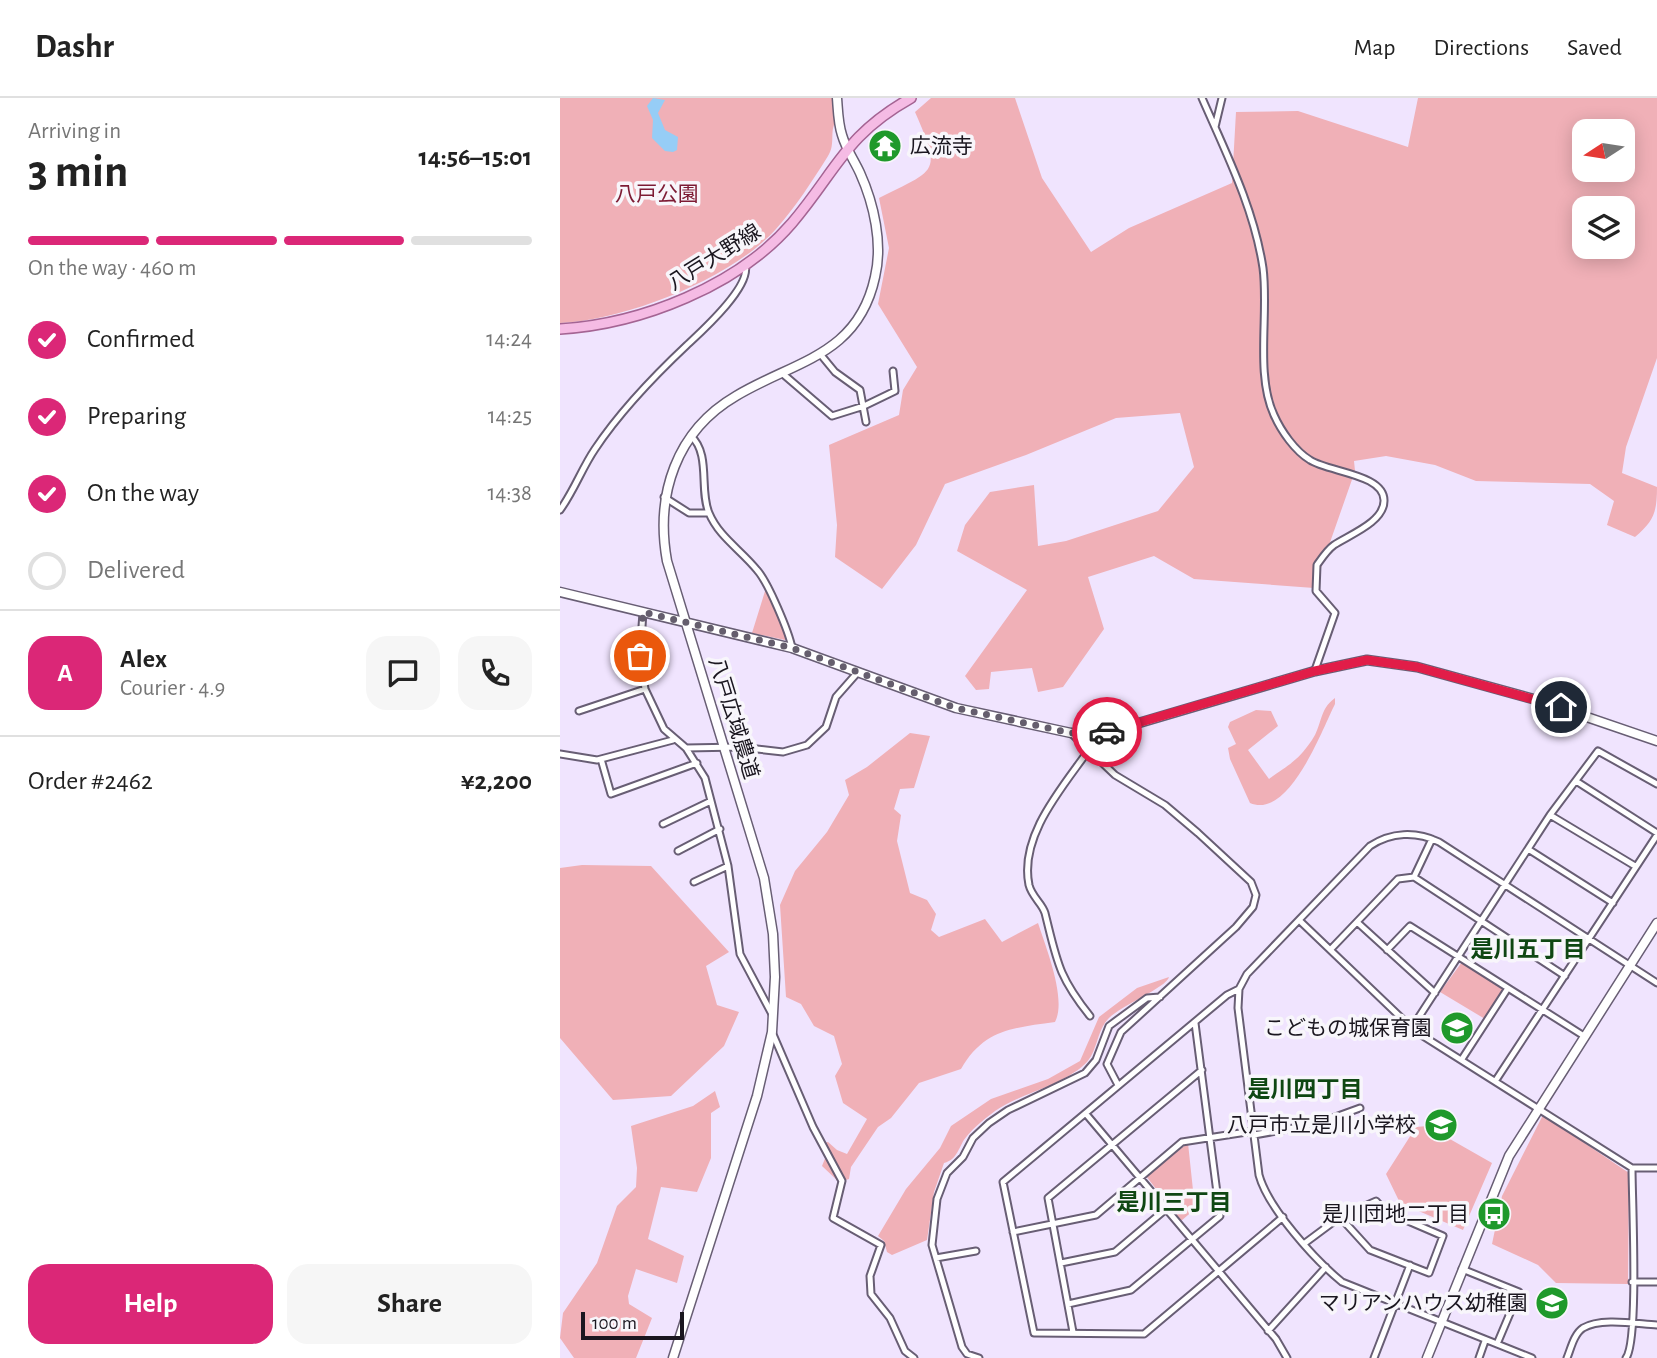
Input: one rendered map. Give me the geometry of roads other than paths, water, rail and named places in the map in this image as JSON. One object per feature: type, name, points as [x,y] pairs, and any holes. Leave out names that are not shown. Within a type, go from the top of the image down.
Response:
[{"type":"main road","name":"八戸大野線","points":[[560,329],[592,326],[652,312],[687,297],[744,263],[771,245],[789,227],[847,147],[875,121],[911,98]]},
{"type":"street","name":"八戸広域農道","points":[[673,1358],[757,1096],[772,1032],[775,956],[770,908],[664,544],[664,497],[675,464],[691,436],[727,401],[821,355],[857,320],[872,289],[878,264],[875,222],[865,185],[840,128],[837,98]]},
{"type":"street","points":[[1202,98],[1249,209],[1259,245],[1266,307],[1265,379],[1275,416],[1289,440],[1306,458],[1330,469],[1371,481],[1378,486],[1385,498],[1376,517],[1333,546],[1317,565],[1316,591],[1335,613],[1315,671]]},
{"type":"street","points":[[1215,127],[1222,98]]},
{"type":"street","points":[[560,510],[580,472],[618,419],[649,381],[716,318],[746,275],[744,263]]},
{"type":"street","points":[[821,355],[835,372],[860,390],[866,422]]},
{"type":"street","points":[[783,374],[828,415],[864,407],[895,391],[893,371]]},
{"type":"street","points":[[691,436],[700,447],[703,489],[709,513],[720,533],[764,578],[792,648]]},
{"type":"street","points":[[664,497],[689,513],[709,513]]},
{"type":"street","points":[[560,592],[792,648],[956,708],[1071,733],[1100,734],[1315,671],[1367,660],[1417,667],[1586,714],[1657,741]]},
{"type":"street","points":[[643,612],[640,656],[645,689],[664,729],[673,740],[686,748],[697,763],[720,829],[740,954],[773,1016]]},
{"type":"street","points":[[686,748],[725,747],[783,752],[807,745],[826,727],[836,697],[858,672]]},
{"type":"street","points":[[579,711],[645,689]]},
{"type":"street","points":[[1071,733],[1115,775],[1166,805],[1230,862],[1255,890],[1256,900],[1253,907],[1236,927],[1127,1026],[1114,1043],[1107,1067],[1118,1085]]},
{"type":"street","points":[[560,754],[601,759],[673,740]]},
{"type":"street","points":[[1088,751],[1035,830],[1028,877],[1031,893],[1044,911],[1049,941],[1062,976],[1090,1016]]},
{"type":"street","points":[[1413,1026],[1550,815],[1598,751],[1657,784]]},
{"type":"street","points":[[601,759],[611,794],[697,763]]},
{"type":"street","points":[[1496,1080],[1657,834],[1576,781]]},
{"type":"street","points":[[663,824],[711,801]]},
{"type":"street","points":[[1550,815],[1635,866]]},
{"type":"street","points":[[678,851],[720,829]]},
{"type":"street","points":[[1532,1358],[1353,1288],[1326,1267],[1283,1217],[1261,1184],[1238,1008],[1239,989],[1247,974],[1376,842],[1404,834],[1432,839],[1657,983]]},
{"type":"street","points":[[1414,877],[1432,839]]},
{"type":"street","points":[[1528,849],[1613,903]]},
{"type":"street","points":[[694,882],[728,866]]},
{"type":"street","points":[[1331,949],[1398,880],[1414,877],[1565,976]]},
{"type":"street","points":[[1300,920],[1413,1026],[1415,1031],[1632,1168],[1657,1168]]},
{"type":"street","points":[[1357,922],[1434,993]]},
{"type":"street","points":[[1427,1358],[1509,1156],[1657,923]]},
{"type":"street","points":[[1387,950],[1410,926],[1584,1036]]},
{"type":"street","points":[[1462,1059],[1508,988]]},
{"type":"street","points":[[1239,989],[1227,995],[1003,1182],[1034,1333],[1144,1334],[1283,1217]]},
{"type":"street","points":[[979,1358],[966,1356],[932,1245],[939,1192],[947,1173],[963,1157],[973,1138],[999,1115],[1060,1087],[1090,1069],[1109,1026],[1147,998],[1160,997]]},
{"type":"street","points":[[1069,1304],[1131,1290],[1220,1216],[1195,1023]]},
{"type":"street","points":[[772,1032],[813,1127],[842,1181],[833,1218],[881,1245],[870,1276],[871,1294],[890,1318],[905,1351],[914,1358]]},
{"type":"street","points":[[1073,1332],[1048,1198],[1202,1070]]},
{"type":"street","points":[[1013,1232],[1096,1215],[1182,1142],[1210,1136],[1312,1125],[1360,1108]]},
{"type":"street","points":[[1086,1114],[1218,1270],[1287,1358]]},
{"type":"street","points":[[1626,1358],[1631,1352],[1632,1324],[1632,1168]]},
{"type":"street","points":[[1305,1243],[1340,1217],[1376,1201],[1385,1211],[1443,1236],[1429,1273],[1370,1250],[1340,1217]]},
{"type":"street","points":[[1060,1263],[1115,1252],[1166,1209]]},
{"type":"street","points":[[936,1258],[976,1251]]},
{"type":"street","points":[[1374,1358],[1410,1265]]},
{"type":"street","points":[[1268,1331],[1326,1267]]},
{"type":"street","points":[[1462,1269],[1519,1292],[1497,1344]]},
{"type":"street","points":[[1632,1282],[1657,1282]]},
{"type":"street","points":[[1567,1358],[1574,1339],[1583,1328],[1598,1324],[1657,1325]]},
{"type":"street","points":[[1479,1358],[1486,1341]]},
{"type":"water","points":[[653,98],[665,100],[658,113],[665,130],[678,137],[677,150],[673,152],[665,151],[652,138],[653,120],[647,106]]},
{"type":"place","name":"広流寺","points":[[885,146]]},
{"type":"place","name":"こどもの城保育園","points":[[1457,1028]]},
{"type":"place","name":"八戸市立是川小学校","points":[[1441,1125]]},
{"type":"place","name":"是川団地二丁目","points":[[1494,1214]]},
{"type":"place","name":"マリアンハウス幼稚園","points":[[1552,1303]]},
{"type":"district","name":"是川五丁目","points":[[1528,949]]},
{"type":"district","name":"是川四丁目","points":[[1305,1089]]},
{"type":"district","name":"是川三丁目","points":[[1174,1202]]},
{"type":"park label","name":"八戸公園","points":[[657,194]]}]
